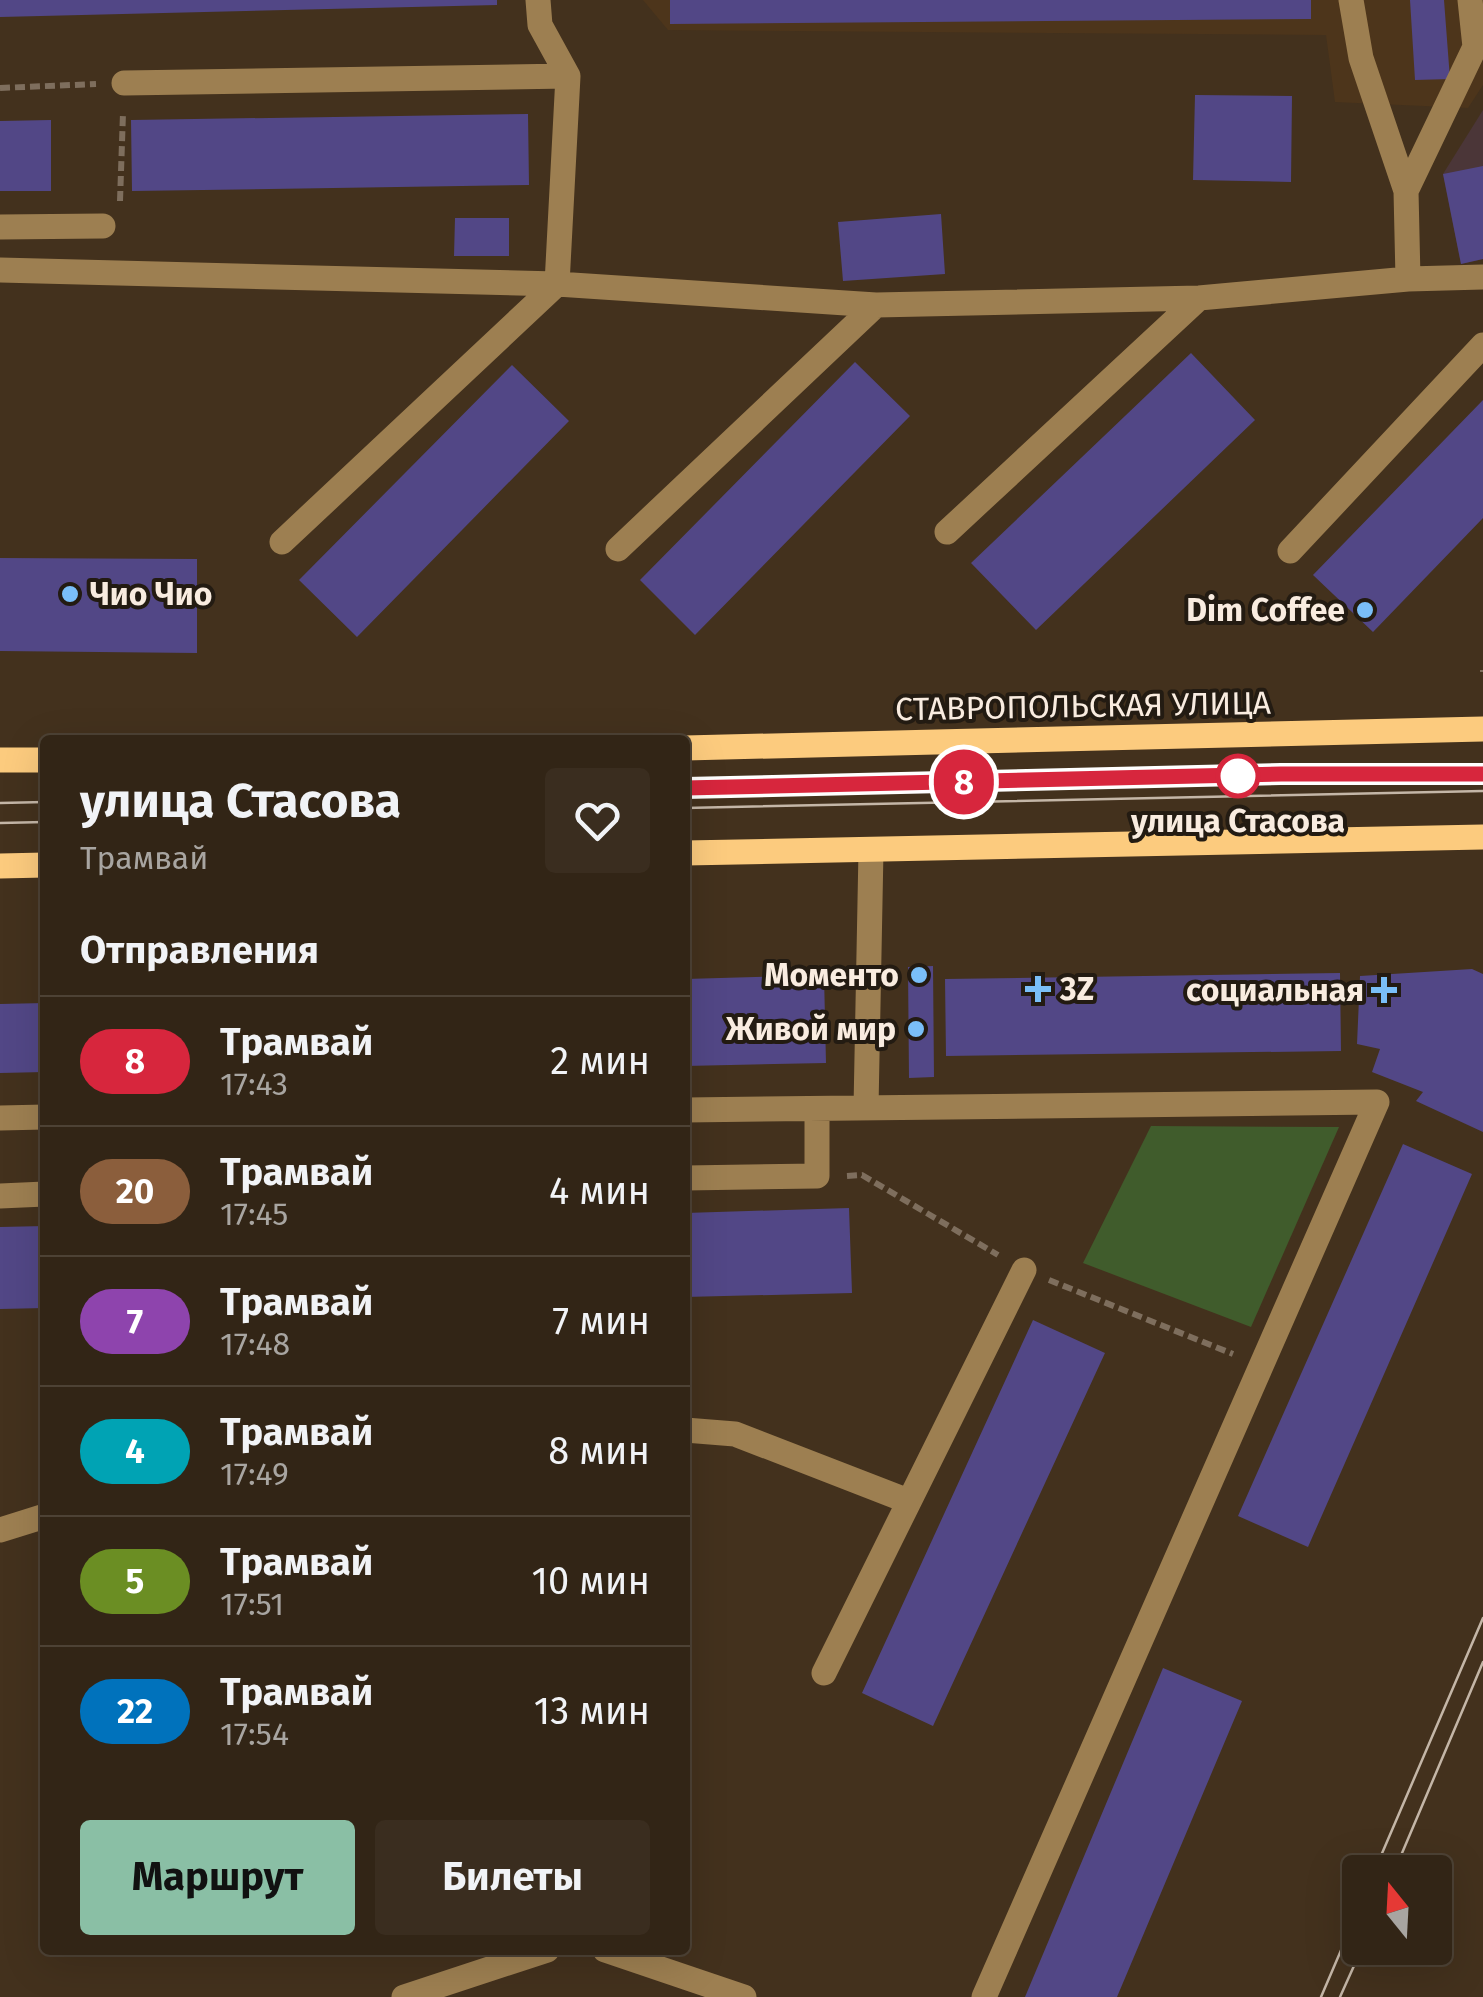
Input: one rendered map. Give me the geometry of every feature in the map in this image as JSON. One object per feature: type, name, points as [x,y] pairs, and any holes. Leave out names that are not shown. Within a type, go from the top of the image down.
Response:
[{"type":"main road","name":"СТАВРОПОЛЬСКАЯ УЛИЦА","points":[[690,748],[1483,728]]},
{"type":"main road","points":[[0,760],[40,760]]},
{"type":"main road","points":[[690,853],[1483,837]]},
{"type":"main road","points":[[0,866],[40,865]]},
{"type":"lane","points":[[282,542],[557,284],[568,76],[540,25],[538,0]]},
{"type":"lane","points":[[1351,0],[1361,58],[1406,190],[1408,279]]},
{"type":"lane","points":[[1406,190],[1475,46],[1470,0]]},
{"type":"lane","points":[[124,83],[568,76]]},
{"type":"lane","points":[[0,226],[111,221]]},
{"type":"lane","points":[[32,226],[32,271]]},
{"type":"lane","points":[[0,270],[557,284],[876,305],[1199,298],[1408,279],[1483,277]]},
{"type":"lane","points":[[947,532],[1199,298]]},
{"type":"lane","points":[[618,549],[876,305]]},
{"type":"lane","points":[[1290,551],[1483,345]]},
{"type":"lane","points":[[866,1108],[870,850]]},
{"type":"lane","points":[[690,1110],[1377,1102],[984,1997]]},
{"type":"lane","points":[[690,1178],[816,1176],[817,1109]]},
{"type":"lane","points":[[0,1118],[40,1117]]},
{"type":"lane","points":[[0,1196],[40,1194]]},
{"type":"lane","points":[[824,1673],[1024,1270]]},
{"type":"lane","points":[[690,1430],[734,1434],[908,1501]]},
{"type":"lane","points":[[0,1530],[40,1518]]},
{"type":"lane","points":[[404,1997],[533,1955]]},
{"type":"lane","points":[[619,1955],[744,1997]]},
{"type":"path","points":[[0,88],[124,83],[111,221]]},
{"type":"path","points":[[816,1176],[862,1175],[1024,1270],[1262,1366]]},
{"type":"shaded area","points":[[643,0],[1483,0],[1483,85],[1468,108],[1335,102],[1326,35],[668,30]]},
{"type":"shaded area","points":[[1483,110],[1483,259],[1461,264],[1443,174]]},
{"type":"green space","points":[[1151,1126],[1339,1127],[1251,1327],[1083,1263]]},
{"type":"building","points":[[0,0],[497,0],[497,5],[0,17]]},
{"type":"building","points":[[670,0],[1311,0],[1311,19],[670,24]]},
{"type":"building","points":[[1410,0],[1444,0],[1450,79],[1415,80]]},
{"type":"building","points":[[1195,95],[1292,96],[1291,182],[1193,180]]},
{"type":"building","points":[[528,114],[529,185],[132,191],[131,120]]},
{"type":"building","points":[[51,120],[51,191],[0,191],[0,121]]},
{"type":"building","points":[[1483,166],[1483,259],[1461,264],[1443,174]]},
{"type":"building","points":[[941,214],[945,274],[843,281],[838,222]]},
{"type":"building","points":[[455,218],[509,218],[509,256],[454,256]]},
{"type":"building","points":[[1191,353],[1255,420],[1036,630],[971,563]]},
{"type":"building","points":[[855,362],[910,416],[695,635],[640,580]]},
{"type":"building","points":[[512,365],[569,421],[357,637],[299,580]]},
{"type":"building","points":[[1483,400],[1483,518],[1373,632],[1313,575]]},
{"type":"building","points":[[0,558],[197,559],[197,653],[0,651]]},
{"type":"building","points":[[933,966],[934,1077],[909,1078],[908,967]]},
{"type":"building","points":[[1472,969],[1483,974],[1483,1132],[1416,1101],[1423,1092],[1372,1072],[1380,1049],[1357,1044],[1360,976]]},
{"type":"building","points":[[1340,973],[1341,1051],[946,1056],[945,979]]},
{"type":"building","points":[[824,975],[826,1063],[690,1066],[690,979]]},
{"type":"building","points":[[40,1003],[40,1072],[0,1073],[0,1004]]},
{"type":"building","points":[[1403,1144],[1472,1174],[1308,1547],[1238,1516]]},
{"type":"building","points":[[849,1208],[852,1293],[690,1297],[690,1213]]},
{"type":"building","points":[[40,1226],[40,1308],[0,1309],[0,1227]]},
{"type":"building","points":[[1033,1320],[1105,1353],[933,1726],[862,1693]]},
{"type":"building","points":[[1163,1668],[1242,1701],[1117,1997],[1025,1997]]},
{"type":"tram line","name":"8","points":[[690,788],[1281,774],[1483,774]]},
{"type":"tram line","points":[[690,788],[1483,774]]},
{"type":"tram line","points":[[690,808],[1483,791]]},
{"type":"tram line","points":[[0,803],[40,802]]},
{"type":"tram line","points":[[0,823],[40,822]]},
{"type":"tram line","points":[[1381,1855],[1483,1618]]},
{"type":"tram line","points":[[1401,1855],[1483,1662]]},
{"type":"tram line","points":[[1321,1997],[1342,1948]]},
{"type":"tram line","points":[[1340,1997],[1354,1965]]},
{"type":"place","name":"Чио Чио","points":[[70,594]]},
{"type":"place","name":"Dim Coffee","points":[[1365,610]]},
{"type":"place","name":"улица Стасова","points":[[1238,776]]},
{"type":"place","name":"Моменто","points":[[919,975]]},
{"type":"place","name":"3Z","points":[[1038,989]]},
{"type":"place","name":"социальная","points":[[1384,990]]},
{"type":"place","name":"Живой мир","points":[[916,1029]]}]
